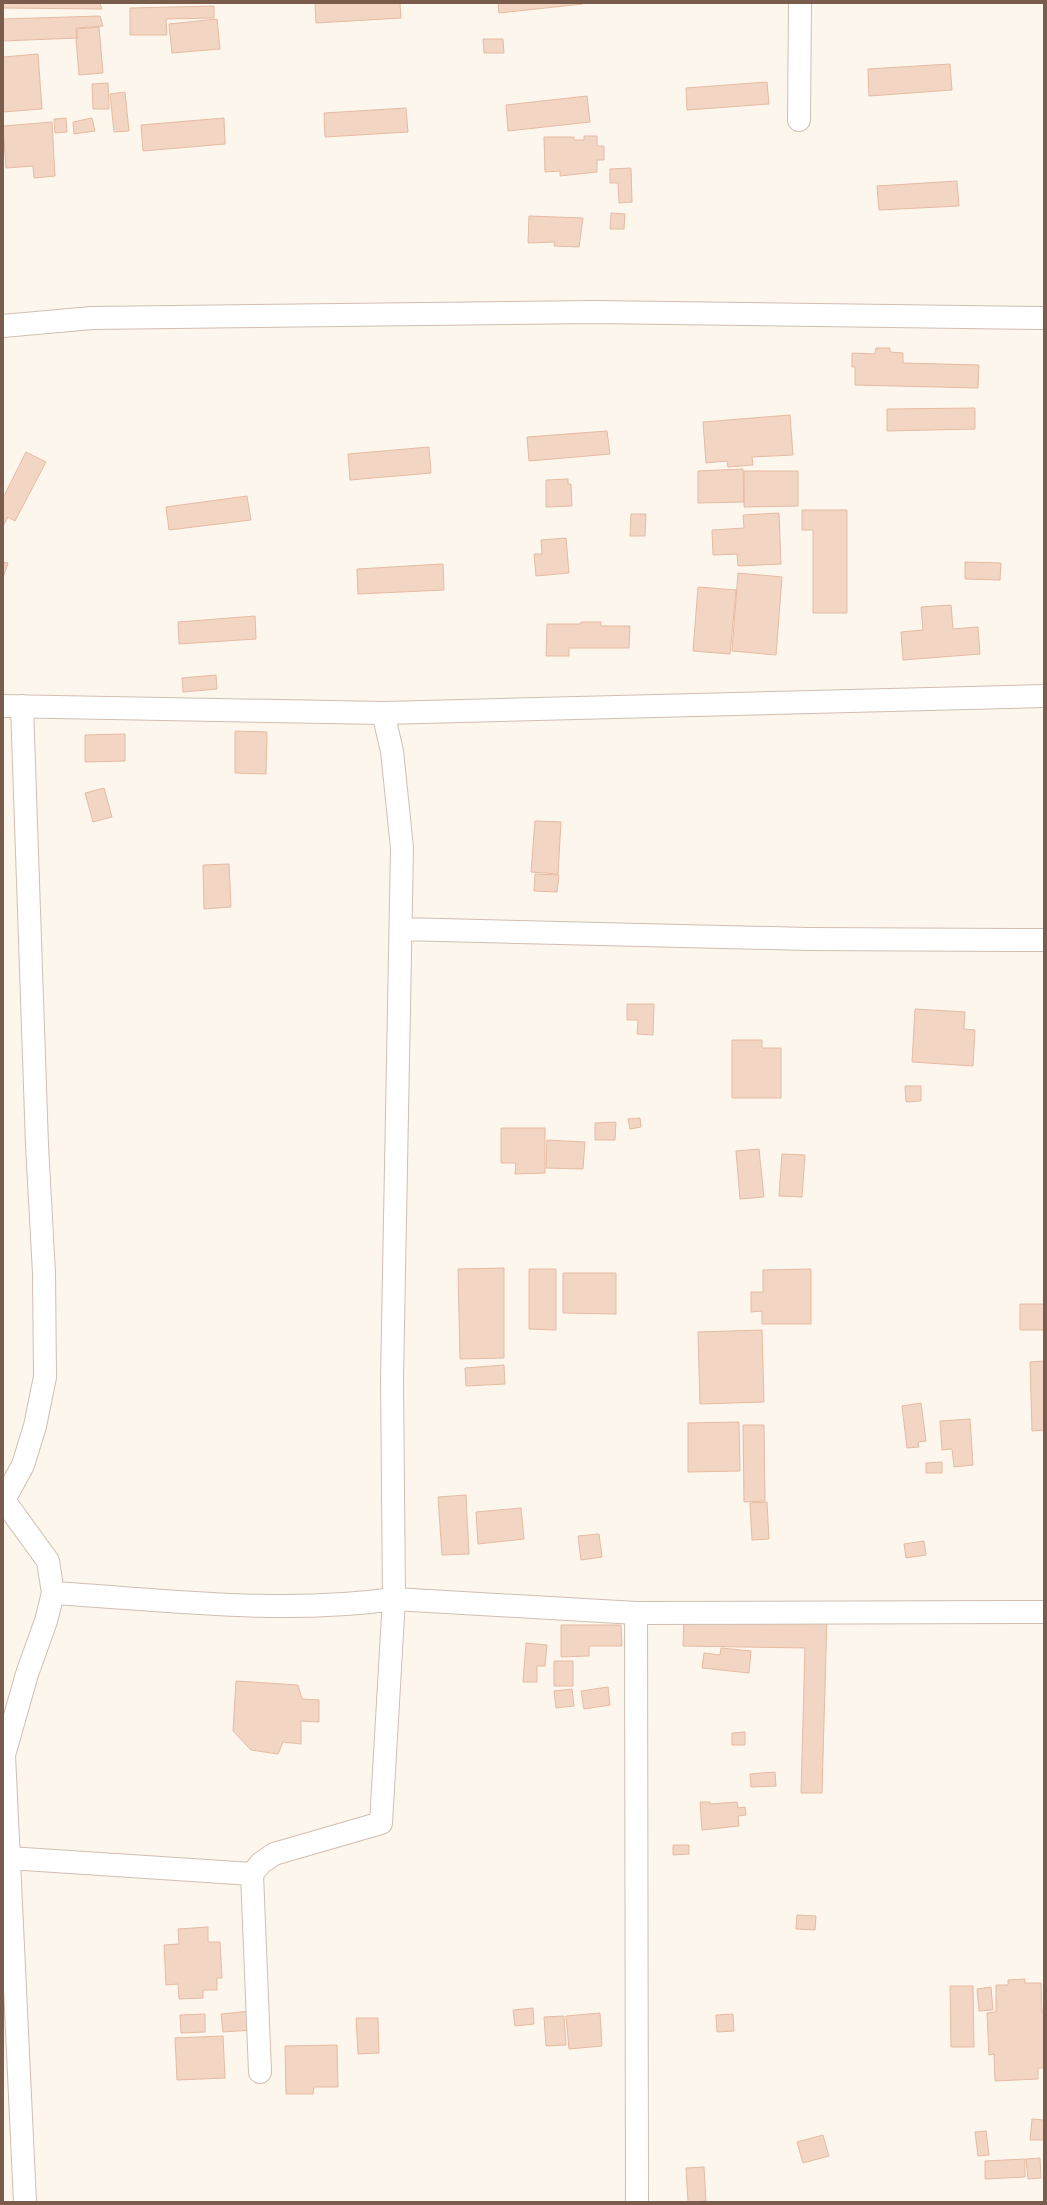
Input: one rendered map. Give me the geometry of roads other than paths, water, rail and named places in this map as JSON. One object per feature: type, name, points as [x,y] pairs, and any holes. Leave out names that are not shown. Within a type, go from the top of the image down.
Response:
[{"type":"street","points":[[799,120],[800,3]]},
{"type":"street","points":[[3,326],[92,318],[594,312],[1044,318]]},
{"type":"street","points":[[24,2202],[4,1755],[27,1674],[46,1621],[53,1593],[48,1561],[4,1500],[23,1465],[35,1426],[45,1376],[44,1273],[12,706],[383,714],[1044,696]]},
{"type":"street","points":[[260,2072],[252,1874],[261,1863],[274,1854],[381,1823],[394,1599],[392,1379],[402,848],[398,795],[392,750],[383,714]]},
{"type":"street","points":[[401,929],[808,939],[1044,940]]},
{"type":"street","points":[[53,1593],[245,1605],[349,1606],[394,1599],[636,1612],[1044,1612]]},
{"type":"street","points":[[636,1612],[637,2202]]},
{"type":"street","points":[[9,1858],[252,1874]]}]
